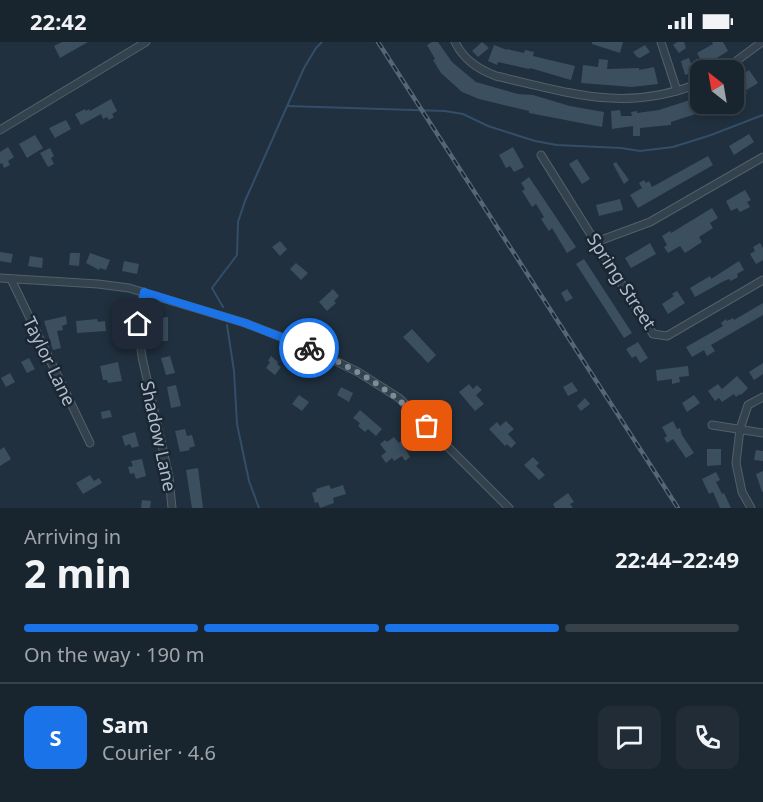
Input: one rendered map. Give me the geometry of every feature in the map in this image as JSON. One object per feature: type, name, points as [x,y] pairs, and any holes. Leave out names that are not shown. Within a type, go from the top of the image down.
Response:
[{"type":"street","points":[[0,130],[146,42]]},
{"type":"street","points":[[455,42],[470,62],[496,76],[581,95],[621,100],[654,96],[690,86]]},
{"type":"street","points":[[661,42],[677,91]]},
{"type":"street","points":[[738,60],[762,42]]},
{"type":"street","name":"Spring Street","points":[[541,155],[653,334],[667,336],[763,280]]},
{"type":"street","points":[[596,242],[650,222],[763,158]]},
{"type":"street","points":[[0,278],[113,285],[144,292],[276,335],[332,359],[373,380],[408,407],[508,508]]},
{"type":"street","name":"Taylor Lane","points":[[11,279],[90,443]]},
{"type":"street","name":"Shadow Lane","points":[[144,292],[138,324],[142,357],[169,477],[172,508]]},
{"type":"street","points":[[751,508],[742,492],[736,463],[740,429],[748,405],[763,397]]},
{"type":"street","points":[[712,425],[763,433]]},
{"type":"building","points":[[62,42],[88,42],[60,58],[54,46]]},
{"type":"building","points":[[438,42],[452,62],[476,82],[518,94],[533,95],[570,106],[604,112],[602,127],[529,113],[529,111],[479,99],[462,92],[441,73],[433,60],[435,59],[427,45]]},
{"type":"building","points":[[482,42],[489,48],[478,57],[472,51]]},
{"type":"building","points":[[592,42],[623,42],[620,53],[592,44]]},
{"type":"building","points":[[677,42],[684,42],[686,48],[679,53],[673,45]]},
{"type":"building","points":[[712,42],[723,42],[728,51],[714,60],[701,60],[697,53],[713,44]]},
{"type":"building","points":[[494,45],[524,53],[525,50],[534,52],[533,56],[575,66],[571,80],[530,68],[498,62],[497,65],[488,61]]},
{"type":"building","points":[[645,45],[650,52],[640,58],[637,57],[633,52]]},
{"type":"building","points":[[689,58],[690,73],[685,75],[681,61]]},
{"type":"building","points":[[599,59],[608,60],[607,69],[639,68],[639,70],[654,67],[658,84],[632,87],[581,83],[583,65],[598,67]]},
{"type":"building","points":[[749,70],[758,83],[745,91],[747,93],[744,95],[744,73]]},
{"type":"building","points":[[111,99],[117,111],[112,114],[114,117],[109,120],[107,117],[103,119],[101,114],[81,125],[75,114],[85,109],[90,111]]},
{"type":"building","points":[[690,100],[690,114],[696,114],[671,122],[671,125],[640,128],[640,136],[633,136],[633,126],[612,129],[611,111],[620,110],[621,116],[632,116],[631,112],[659,110]]},
{"type":"building","points":[[66,120],[71,129],[55,138],[49,128]]},
{"type":"building","points":[[749,134],[754,142],[734,155],[729,146]]},
{"type":"building","points":[[35,135],[43,148],[27,158],[19,144]]},
{"type":"building","points":[[8,147],[14,157],[8,161],[10,165],[4,168],[2,163],[0,164],[0,152]]},
{"type":"building","points":[[513,147],[524,167],[514,172],[510,166],[506,168],[499,155]]},
{"type":"building","points":[[50,148],[54,156],[51,158],[54,164],[48,167],[40,153]]},
{"type":"building","points":[[708,156],[713,165],[638,208],[630,195],[642,188],[639,183],[644,180],[646,183],[649,181],[652,187]]},
{"type":"building","points":[[577,159],[590,179],[582,184],[569,164]]},
{"type":"building","points":[[616,162],[629,180],[624,184],[613,164]]},
{"type":"building","points":[[529,177],[576,247],[567,253],[552,228],[549,231],[541,219],[544,217],[536,204],[532,207],[522,191],[525,189],[521,183]]},
{"type":"building","points":[[745,190],[751,200],[747,202],[750,207],[740,212],[737,208],[731,211],[726,201]]},
{"type":"building","points":[[620,199],[623,210],[599,216],[596,205]]},
{"type":"building","points":[[712,208],[718,218],[710,223],[713,228],[699,237],[702,242],[685,253],[680,246],[668,253],[662,236]]},
{"type":"building","points":[[280,241],[287,249],[280,256],[272,247]]},
{"type":"building","points":[[650,243],[656,254],[631,268],[625,258]]},
{"type":"building","points":[[760,243],[763,248],[763,260],[756,264],[750,254],[755,251],[753,247]]},
{"type":"building","points":[[0,252],[13,254],[11,263],[0,261]]},
{"type":"building","points":[[70,253],[80,253],[79,266],[69,265]]},
{"type":"building","points":[[90,253],[110,260],[106,270],[100,268],[99,270],[86,263]]},
{"type":"building","points":[[30,256],[43,258],[42,268],[28,266]]},
{"type":"building","points":[[584,259],[632,333],[624,338],[576,264]]},
{"type":"building","points":[[124,261],[139,264],[137,274],[122,271]]},
{"type":"building","points":[[739,261],[744,270],[737,274],[738,277],[731,281],[729,279],[724,281],[695,297],[690,288],[710,276],[711,279]]},
{"type":"building","points":[[296,263],[308,273],[301,280],[290,269]]},
{"type":"building","points":[[333,289],[339,296],[334,301],[336,303],[327,311],[319,302]]},
{"type":"building","points":[[567,289],[573,298],[566,302],[561,293]]},
{"type":"building","points":[[677,291],[685,303],[668,314],[662,304],[674,296],[672,294]]},
{"type":"building","points":[[763,303],[763,315],[711,345],[715,351],[707,356],[704,350],[692,357],[686,347],[723,326],[721,323],[726,319],[727,321],[733,318],[734,320]]},
{"type":"building","points":[[66,316],[67,324],[62,326],[63,330],[57,331],[61,348],[53,350],[44,321]]},
{"type":"building","points":[[168,317],[168,341],[158,341],[158,318]]},
{"type":"building","points":[[97,319],[98,322],[105,321],[106,331],[77,333],[76,321]]},
{"type":"building","points":[[412,329],[436,355],[428,363],[403,337]]},
{"type":"building","points":[[638,342],[648,358],[640,363],[636,356],[632,358],[626,349]]},
{"type":"building","points":[[170,356],[175,373],[166,375],[161,358]]},
{"type":"building","points":[[271,356],[281,367],[275,375],[266,368]]},
{"type":"building","points":[[29,358],[35,369],[27,373],[21,362]]},
{"type":"building","points":[[118,362],[122,381],[108,383],[107,380],[103,380],[100,366]]},
{"type":"building","points":[[763,363],[763,374],[754,380],[749,372]]},
{"type":"building","points":[[688,366],[689,376],[679,377],[680,382],[672,384],[672,379],[657,381],[656,370]]},
{"type":"building","points":[[10,373],[15,382],[6,387],[1,378]]},
{"type":"building","points":[[737,376],[748,388],[736,397],[734,394],[722,402],[719,398],[715,401],[708,391],[718,384],[722,389]]},
{"type":"building","points":[[572,382],[578,391],[568,396],[563,387]]},
{"type":"building","points":[[469,384],[473,389],[477,385],[482,390],[476,395],[484,404],[475,411],[459,392]]},
{"type":"building","points":[[176,385],[181,406],[171,408],[167,387]]},
{"type":"building","points":[[341,387],[353,393],[349,402],[337,395]]},
{"type":"building","points":[[299,395],[309,402],[302,411],[292,404]]},
{"type":"building","points":[[694,395],[700,403],[687,412],[682,403]]},
{"type":"building","points":[[585,398],[590,404],[581,411],[577,406]]},
{"type":"building","points":[[110,410],[112,417],[102,419],[101,412]]},
{"type":"building","points":[[360,410],[382,429],[376,436],[368,429],[365,432],[358,426],[360,423],[353,418]]},
{"type":"building","points":[[506,421],[514,429],[508,434],[516,443],[511,448],[507,444],[505,446],[489,429],[497,422],[500,426]]},
{"type":"building","points":[[673,421],[677,429],[680,428],[694,453],[686,458],[673,439],[667,443],[664,438],[667,436],[662,427]]},
{"type":"building","points":[[185,429],[187,436],[192,435],[195,446],[189,448],[190,450],[180,452],[175,431]]},
{"type":"building","points":[[135,432],[139,446],[132,448],[130,444],[125,446],[122,436]]},
{"type":"building","points":[[394,437],[399,443],[401,441],[410,457],[405,461],[402,456],[394,461],[392,458],[386,463],[381,456],[386,452],[380,444]]},
{"type":"building","points":[[4,447],[11,459],[0,466],[0,450]]},
{"type":"building","points":[[707,449],[721,449],[721,465],[707,466]]},
{"type":"building","points":[[756,450],[763,451],[763,461],[754,460]]},
{"type":"building","points":[[533,457],[539,463],[536,466],[545,475],[539,480],[524,465]]},
{"type":"building","points":[[142,459],[146,476],[136,479],[134,473],[130,474],[128,467],[133,466],[131,461]]},
{"type":"building","points":[[198,468],[203,508],[192,508],[186,470]]},
{"type":"building","points":[[763,471],[763,491],[762,492],[756,474]]},
{"type":"building","points":[[716,472],[720,480],[716,482],[731,508],[720,508],[713,492],[709,494],[702,479]]},
{"type":"building","points":[[90,475],[94,481],[99,478],[102,483],[83,494],[76,483]]},
{"type":"building","points":[[329,485],[331,489],[343,485],[346,494],[333,498],[334,503],[320,508],[318,502],[315,503],[312,493],[317,491],[316,489]]},
{"type":"building","points":[[568,493],[574,502],[570,504],[573,508],[555,508],[553,504]]},
{"type":"building","points":[[142,500],[151,501],[150,508],[141,508]]},
{"type":"waterway","points":[[223,307],[212,288],[237,255],[238,222],[245,201],[304,68],[322,42]]},
{"type":"waterway","points":[[287,106],[445,111],[463,114],[488,126],[535,141],[557,145],[640,151],[673,147],[763,115]]},
{"type":"waterway","points":[[227,325],[234,371],[237,424],[249,481],[259,508]]},
{"type":"railway","points":[[378,42],[678,508]]},
{"type":"way so far","points":[[309,348],[373,380],[399,398],[427,426]]},
{"type":"route","points":[[138,324],[144,292],[245,323],[309,348]]}]
